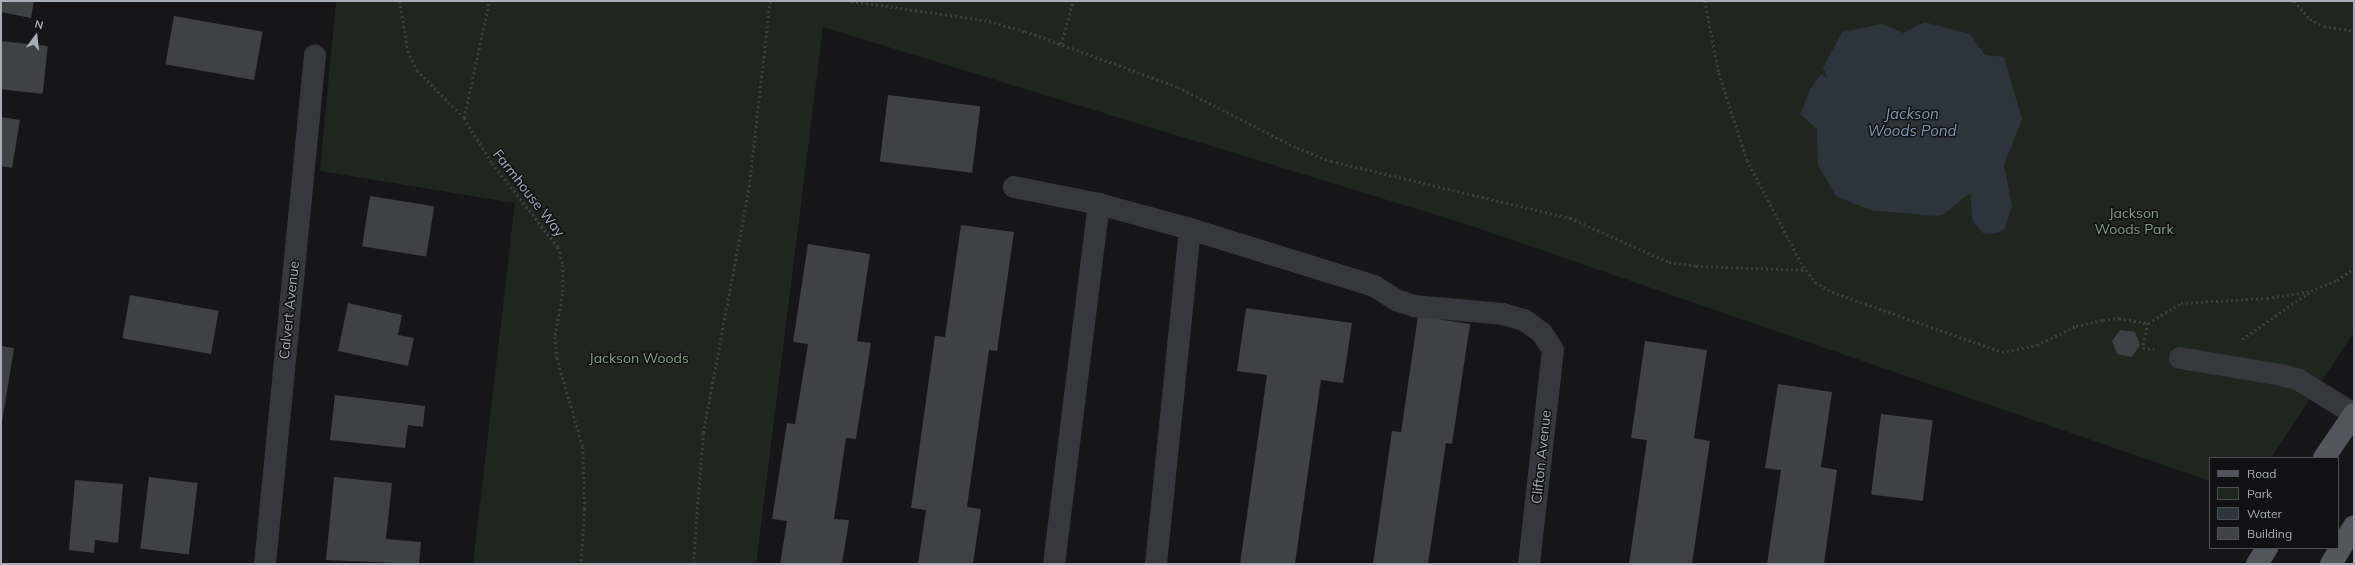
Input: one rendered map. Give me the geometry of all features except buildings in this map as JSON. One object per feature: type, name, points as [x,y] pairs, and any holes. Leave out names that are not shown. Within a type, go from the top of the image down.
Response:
[{"type":"main road","points":[[2325,457],[2354,414]]},
{"type":"main road","points":[[2331,564],[2354,526]]},
{"type":"main road","points":[[2257,564],[2266,549]]},
{"type":"street","name":"Calvert Avenue","points":[[265,564],[315,56]]},
{"type":"street","points":[[1014,187],[1099,204],[1190,229],[1156,564]]},
{"type":"street","points":[[1054,564],[1099,204]]},
{"type":"street","name":"Clifton Avenue","points":[[1190,229],[1374,286],[1396,300],[1414,306],[1503,314],[1524,320],[1542,333],[1553,350],[1529,564]]},
{"type":"street","points":[[2180,358],[2221,364],[2299,380],[2354,414]]},
{"type":"path","name":"Farmhouse Way","points":[[400,1],[408,51],[417,70],[464,118],[492,163],[547,229],[563,265],[563,294],[555,338],[557,358],[583,447],[585,509],[581,564]]},
{"type":"path","points":[[464,118],[490,1]]},
{"type":"path","points":[[693,564],[703,433],[749,187],[770,1]]},
{"type":"path","points":[[851,1],[989,22],[1061,44],[1178,87],[1297,148],[1331,161],[1570,218],[1669,262],[1696,266],[1806,270]]},
{"type":"path","points":[[1061,44],[1073,1]]},
{"type":"path","points":[[1705,1],[1719,73],[1747,160],[1806,270],[1815,282],[1832,292],[1994,352],[2037,345],[2076,326],[2103,320],[2118,318],[2148,324],[2181,303],[2267,298],[2311,291]]},
{"type":"path","points":[[2294,1],[2310,19],[2324,26],[2354,31]]},
{"type":"path","points":[[2221,364],[2256,327],[2311,291],[2337,280],[2354,268]]},
{"type":"green space","name":"Jackson Woods Park","points":[[336,1],[2354,1],[2354,332],[2272,457],[2209,457],[2209,481],[1469,225],[823,27],[756,564],[473,564],[515,203],[320,171]]},
{"type":"water","name":"Jackson Woods Pond","points":[[1924,22],[1970,34],[1985,55],[2004,57],[2022,119],[2004,165],[2012,206],[2005,228],[1998,233],[1984,234],[1973,222],[1970,193],[1944,214],[1935,216],[1870,210],[1836,196],[1818,165],[1817,129],[1800,114],[1810,90],[1821,74],[1828,78],[1823,68],[1842,32],[1882,24],[1903,33]]},
{"type":"park label","name":"Jackson Woods","points":[[639,358]]}]
